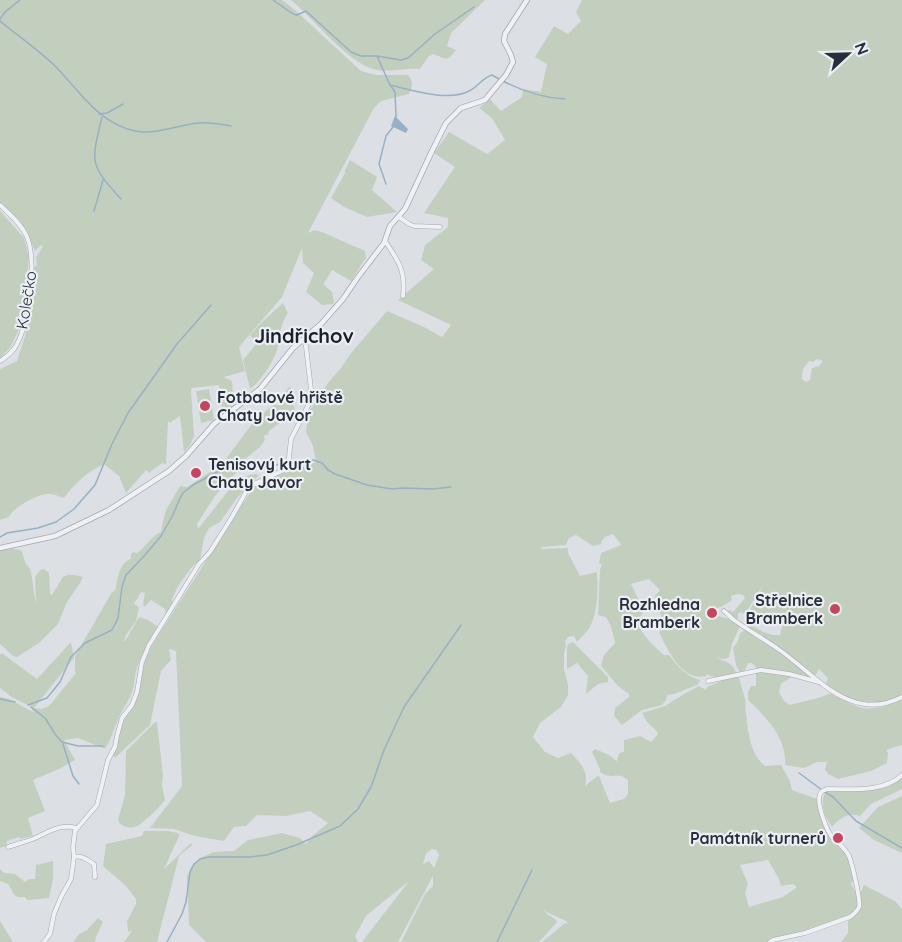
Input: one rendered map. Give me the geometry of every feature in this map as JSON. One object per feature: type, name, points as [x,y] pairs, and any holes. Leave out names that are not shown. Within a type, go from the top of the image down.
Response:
[{"type":"street","points":[[0,548],[55,536],[109,510],[169,471],[186,456],[214,424],[260,389],[293,348],[321,324],[343,299],[385,240],[390,226],[408,204],[446,123],[461,108],[486,100],[506,75],[513,62],[504,41],[505,34],[527,0]]},
{"type":"street","name":"Kolečko","points":[[0,206],[15,220],[26,236],[31,252],[32,268],[24,324],[15,348],[0,362]]},
{"type":"street","points":[[399,217],[414,226],[440,227]]},
{"type":"street","points":[[385,240],[402,268],[403,296]]},
{"type":"street","points":[[44,942],[50,934],[57,906],[71,879],[74,857],[73,836],[76,828],[97,805],[108,760],[122,718],[132,705],[137,692],[142,662],[149,645],[246,492],[256,483],[288,466],[294,429],[312,398],[305,337]]},
{"type":"street","points":[[724,610],[731,618],[781,651],[841,697],[862,705],[887,703],[902,697]]},
{"type":"street","points":[[708,681],[761,670],[789,674],[822,683]]},
{"type":"street","points":[[770,942],[805,933],[849,917],[859,908],[860,899],[849,855],[832,837],[819,804],[822,791],[879,786],[888,784],[902,775]]},
{"type":"street","points":[[8,847],[60,827],[76,828]]},
{"type":"street","points":[[74,857],[83,857],[94,864],[95,877]]},
{"type":"green space","points":[[0,0],[282,0],[361,71],[375,75],[408,75],[412,84],[409,94],[381,101],[374,108],[308,233],[314,230],[322,232],[365,251],[366,258],[351,281],[332,270],[324,283],[332,292],[333,304],[322,305],[306,292],[314,273],[303,263],[302,248],[282,297],[239,347],[245,371],[224,377],[232,381],[234,406],[227,410],[222,408],[219,385],[192,388],[194,436],[184,452],[180,416],[170,423],[168,421],[166,464],[162,463],[149,473],[146,470],[126,493],[119,476],[104,464],[82,478],[64,498],[45,494],[33,498],[21,505],[9,517],[0,520],[0,369],[17,361],[36,285],[34,268],[37,265],[36,257],[43,247],[41,245],[35,251],[20,225],[0,203]]},
{"type":"green space","points":[[291,0],[485,0],[451,33],[447,46],[456,50],[450,57],[446,59],[433,54],[428,57],[420,69],[385,71],[373,69],[352,58]]},
{"type":"green space","points":[[582,0],[902,0],[902,695],[874,705],[855,702],[826,684],[828,678],[819,669],[815,676],[746,627],[747,622],[767,633],[780,635],[783,624],[791,617],[780,616],[757,620],[746,617],[766,580],[745,614],[740,612],[738,614],[738,621],[732,618],[728,611],[733,612],[745,598],[743,595],[731,596],[732,600],[714,609],[718,616],[732,620],[740,626],[729,657],[717,658],[731,665],[736,673],[717,677],[707,674],[697,677],[690,674],[677,663],[659,632],[665,628],[655,596],[660,590],[649,579],[631,584],[642,607],[643,613],[637,620],[641,630],[664,655],[669,655],[682,670],[700,680],[697,685],[667,695],[662,705],[642,710],[622,725],[614,716],[615,708],[629,697],[629,694],[618,686],[601,666],[604,655],[615,643],[606,617],[598,615],[601,553],[621,545],[613,534],[605,537],[601,544],[593,546],[576,535],[569,538],[566,545],[541,547],[542,549],[568,548],[568,553],[580,576],[597,572],[596,607],[590,627],[577,642],[574,636],[568,637],[565,641],[564,669],[568,695],[561,707],[540,723],[533,737],[545,752],[558,758],[571,753],[585,772],[585,786],[599,776],[610,803],[624,799],[628,794],[628,780],[622,776],[608,776],[600,772],[592,752],[595,749],[617,761],[619,753],[624,752],[624,740],[640,736],[651,742],[658,734],[642,713],[665,706],[699,686],[706,690],[707,687],[735,675],[739,676],[745,699],[749,735],[756,755],[765,766],[781,765],[792,790],[817,799],[829,837],[847,856],[851,866],[853,880],[851,884],[858,901],[856,909],[849,916],[768,942],[542,942],[565,923],[568,924],[542,910],[557,922],[539,942],[401,942],[425,894],[433,886],[433,876],[398,942],[362,942],[409,881],[366,916],[355,936],[358,942],[206,942],[189,925],[187,877],[191,867],[200,858],[214,852],[234,851],[248,840],[282,833],[300,838],[306,844],[328,823],[310,811],[286,816],[257,815],[246,826],[234,827],[224,841],[195,836],[174,829],[150,828],[182,786],[176,651],[169,649],[171,660],[161,671],[150,725],[115,758],[113,755],[120,730],[139,686],[145,661],[152,645],[256,483],[316,462],[313,446],[306,432],[308,413],[352,352],[387,311],[442,337],[451,325],[398,300],[434,269],[421,260],[425,245],[448,227],[448,218],[424,213],[455,167],[434,153],[449,132],[487,154],[505,140],[492,118],[479,108],[490,99],[501,111],[522,97],[523,89],[541,92],[547,64],[535,57],[554,26],[568,34],[581,21],[576,12]],"holes":[[[817,359],[823,361],[819,366],[812,368],[810,380],[806,382],[802,379],[803,369],[809,361],[813,362]],[[432,849],[436,850],[439,855],[434,868],[429,861],[423,864],[426,854]],[[768,860],[781,886],[793,884],[797,887],[783,897],[749,907],[745,893],[748,884],[740,865]]]},
{"type":"green space","points":[[350,160],[377,177],[372,190],[397,212],[367,217],[344,207],[331,198]]},
{"type":"green space","points":[[0,211],[24,238],[29,258],[22,323],[10,348],[0,358]]},
{"type":"green space","points":[[283,303],[288,313],[275,355],[262,376],[250,389],[243,360],[257,343],[250,335]]},
{"type":"green space","points":[[290,386],[295,411],[268,432],[269,434],[264,436],[265,440],[260,447],[240,463],[241,467],[215,496],[197,524],[198,529],[232,486],[248,476],[259,475],[237,498],[220,522],[209,528],[204,538],[200,560],[178,586],[172,599],[173,605],[166,615],[165,609],[151,600],[144,607],[145,593],[141,592],[134,604],[139,607],[136,621],[124,641],[139,617],[158,627],[141,657],[132,692],[105,749],[78,738],[64,740],[75,760],[33,780],[45,811],[28,818],[33,836],[7,841],[6,846],[0,848],[0,697],[9,699],[33,712],[32,708],[41,709],[49,706],[76,673],[75,656],[112,592],[115,591],[123,564],[131,559],[133,552],[137,553],[161,532],[166,510],[180,486],[187,487],[222,464],[261,412],[263,413],[274,405],[280,405],[284,399],[282,396]]},
{"type":"green space","name":"Fotbalové hřiště Chaty Javor","points":[[209,389],[214,420],[201,423],[196,391]]},
{"type":"green space","points":[[7,548],[21,550],[31,572],[36,605],[35,577],[40,570],[44,569],[49,573],[52,595],[63,577],[76,575],[83,577],[67,602],[58,624],[39,643],[17,657],[0,644],[0,551]]},
{"type":"green space","points":[[745,630],[766,642],[815,679],[793,676],[781,684],[779,692],[784,701],[790,705],[832,693],[863,708],[888,705],[902,700],[902,745],[886,750],[887,763],[871,771],[838,779],[825,770],[827,762],[817,762],[804,768],[785,765],[785,755],[779,737],[768,721],[748,700],[751,686],[756,686],[756,667],[748,663],[745,670],[740,673],[736,665],[733,648],[740,633]]},
{"type":"green space","points":[[71,642],[74,658],[34,708],[13,698],[0,688],[0,654],[37,679]]},
{"type":"green space","points":[[573,642],[608,677],[608,682],[598,684],[586,694],[588,676],[577,663],[567,669],[567,647]]},
{"type":"green space","points":[[157,722],[165,800],[141,824],[129,828],[119,823],[118,820],[125,795],[126,751]]},
{"type":"green space","points":[[902,777],[902,789],[871,804],[860,816],[844,817],[832,827],[823,809],[826,790],[876,789]]},
{"type":"green space","points":[[902,796],[902,853],[874,840],[859,828],[878,807]]},
{"type":"green space","points":[[144,831],[178,833],[179,836],[164,869],[191,843],[192,845],[179,856],[157,942],[124,942],[132,931],[128,932],[127,921],[136,904],[136,899],[126,886],[103,866],[106,844],[142,836]]},
{"type":"green space","points":[[53,861],[53,879],[49,898],[27,900],[25,897],[15,896],[8,884],[0,881],[0,869],[4,873],[15,874],[25,882],[35,879],[36,865]]},
{"type":"green space","points":[[864,885],[895,901],[902,909],[902,942],[841,942],[848,933],[848,920],[855,917],[862,906],[860,894]]},
{"type":"green space","points":[[98,918],[103,922],[95,942],[73,942],[79,934],[87,930]]},
{"type":"green space","points":[[0,921],[13,942],[0,942]]},
{"type":"water","points":[[395,116],[408,129],[406,133],[391,126]]},
{"type":"waterway","points":[[0,19],[20,0]]},
{"type":"waterway","points":[[273,0],[293,14],[297,15],[306,11],[351,52],[361,56],[377,56],[390,85],[430,94],[451,95],[469,91],[492,75],[499,79]]},
{"type":"waterway","points":[[377,56],[401,60],[408,58],[435,34],[474,7]]},
{"type":"waterway","points":[[0,21],[41,53],[100,113],[122,127],[143,132],[198,123],[231,126]]},
{"type":"waterway","points":[[503,81],[533,93],[565,99]]},
{"type":"waterway","points":[[390,85],[395,92],[396,117]]},
{"type":"waterway","points":[[99,114],[107,113],[123,104]]},
{"type":"waterway","points":[[102,117],[95,162],[103,178],[121,199]]},
{"type":"waterway","points":[[386,184],[379,164],[386,136],[393,127]]},
{"type":"waterway","points":[[94,211],[103,180]]},
{"type":"waterway","points":[[0,537],[7,533],[38,528],[56,522],[74,509],[95,485],[128,413],[177,344],[211,305]]},
{"type":"waterway","points":[[291,461],[313,460],[322,463],[335,474],[367,485],[392,489],[451,487]]},
{"type":"waterway","points":[[28,705],[47,698],[60,682],[71,657],[85,643],[112,630],[118,618],[126,575],[161,536],[183,493],[228,466],[273,466],[286,462]]},
{"type":"waterway","points":[[167,942],[186,902],[190,872],[200,859],[267,855],[340,826],[358,809],[371,787],[384,750],[404,707],[461,625]]},
{"type":"waterway","points":[[0,699],[15,702]]},
{"type":"waterway","points":[[31,707],[45,718],[62,742],[78,746],[103,746]]},
{"type":"waterway","points":[[63,744],[73,776],[79,784]]},
{"type":"waterway","points":[[799,773],[822,790]]},
{"type":"waterway","points":[[825,792],[833,797],[856,821],[902,848]]},
{"type":"waterway","points":[[497,942],[532,870]]},
{"type":"place","name":"Fotbalové hřiště Chaty Javor","points":[[205,406]]},
{"type":"place","name":"Tenisový kurt Chaty Javor","points":[[196,473]]},
{"type":"place","name":"Střelnice Bramberk","points":[[835,609]]},
{"type":"place","name":"Rozhledna Bramberk","points":[[712,613]]},
{"type":"place","name":"Památník turnerů","points":[[838,838]]},
{"type":"district","name":"Jindřichov","points":[[304,335]]}]
